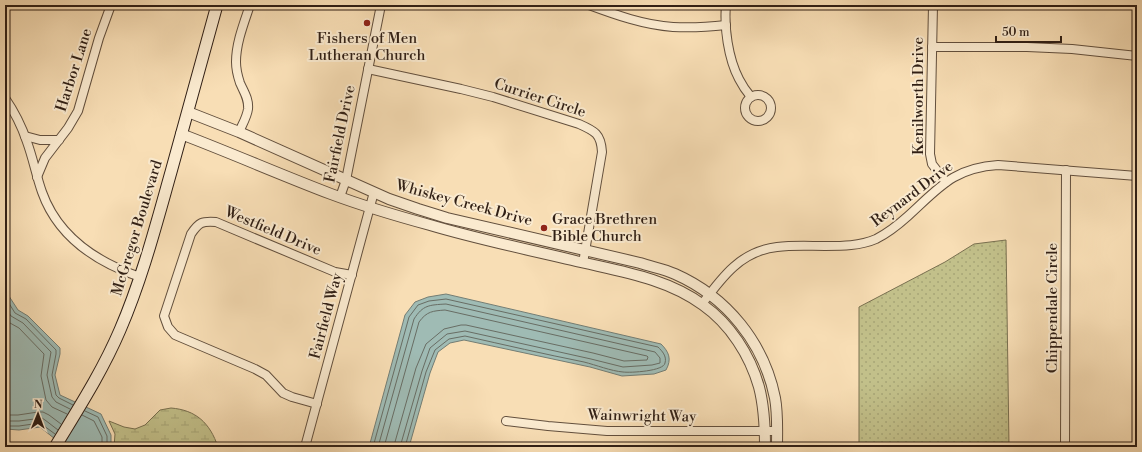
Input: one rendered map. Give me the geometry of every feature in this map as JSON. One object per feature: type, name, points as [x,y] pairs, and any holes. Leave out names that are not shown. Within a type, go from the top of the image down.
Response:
[{"type":"main road","name":"McGregor Boulevard","points":[[55,447],[86,397],[119,331],[140,277],[153,237],[217,5]]},
{"type":"street","name":"Harbor Lane","points":[[38,177],[45,158],[68,128],[78,111],[99,38],[111,5]]},
{"type":"street","points":[[239,132],[248,111],[248,101],[237,73],[236,58],[238,44],[250,5]]},
{"type":"street","name":"Fairfield Drive","points":[[340,197],[346,180],[381,5]]},
{"type":"street","points":[[589,5],[620,16],[661,26],[692,28],[726,25]]},
{"type":"street","points":[[726,5],[726,25],[734,69],[743,87],[751,97]]},
{"type":"street","name":"Kenilworth Drive","points":[[933,5],[930,154],[932,164],[946,182]]},
{"type":"street","points":[[932,47],[1072,49],[1137,56]]},
{"type":"street","name":"Currier Circle","points":[[368,69],[493,97],[579,124],[589,128],[597,134],[602,142],[602,152],[583,263]]},
{"type":"street","points":[[5,98],[18,120],[25,136],[47,205],[54,217],[74,240],[91,254],[123,271],[140,277]]},
{"type":"street","name":"Whiskey Creek Drive","points":[[188,112],[239,132],[346,180],[410,206],[447,218],[640,263],[668,271],[694,284],[710,294],[745,328],[762,357],[770,378],[775,400],[777,447]]},
{"type":"street","name":"Whiskey Creek Drive","points":[[181,134],[340,197],[370,207],[460,234],[624,272],[663,283],[688,295],[702,304],[726,326],[746,356],[759,387],[763,409],[765,447]]},
{"type":"street","points":[[25,136],[40,140],[59,140]]},
{"type":"street","name":"Reynard Drive","points":[[702,304],[734,266],[743,259],[764,250],[776,247],[847,246],[875,240],[898,225],[946,182],[963,172],[985,166],[998,165],[1137,176]]},
{"type":"street","name":"Chippendale Circle","points":[[1065,447],[1066,170]]},
{"type":"street","name":"Fairfield Way","points":[[305,447],[374,192]]},
{"type":"street","name":"Westfield Drive","points":[[317,404],[283,393],[266,375],[176,334],[168,327],[164,316],[191,234],[196,226],[206,221],[216,222],[335,272],[352,275]]},
{"type":"street","name":"Wainwright Way","points":[[506,421],[607,431],[777,431]]},
{"type":"green space","points":[[1006,240],[1009,447],[859,447],[859,307],[945,262],[974,244]]},
{"type":"green space","points":[[171,408],[180,409],[201,419],[211,431],[218,447],[147,447],[139,445],[134,447],[114,447],[115,434],[109,421],[124,427],[135,429],[145,425],[160,410]]},
{"type":"water","points":[[5,290],[18,310],[28,316],[60,348],[55,375],[60,395],[101,414],[111,435],[111,447],[65,447],[40,427],[19,430],[5,428]]},
{"type":"water","points":[[446,294],[661,344],[669,356],[668,366],[666,370],[654,374],[622,376],[590,367],[464,340],[450,343],[438,352],[430,373],[409,447],[369,447],[405,315],[415,302],[428,297]]},
{"type":"place","name":"Fishers of Men Lutheran Church","points":[[367,23]]},
{"type":"place","name":"Grace Brethren Bible Church","points":[[544,228]]}]
